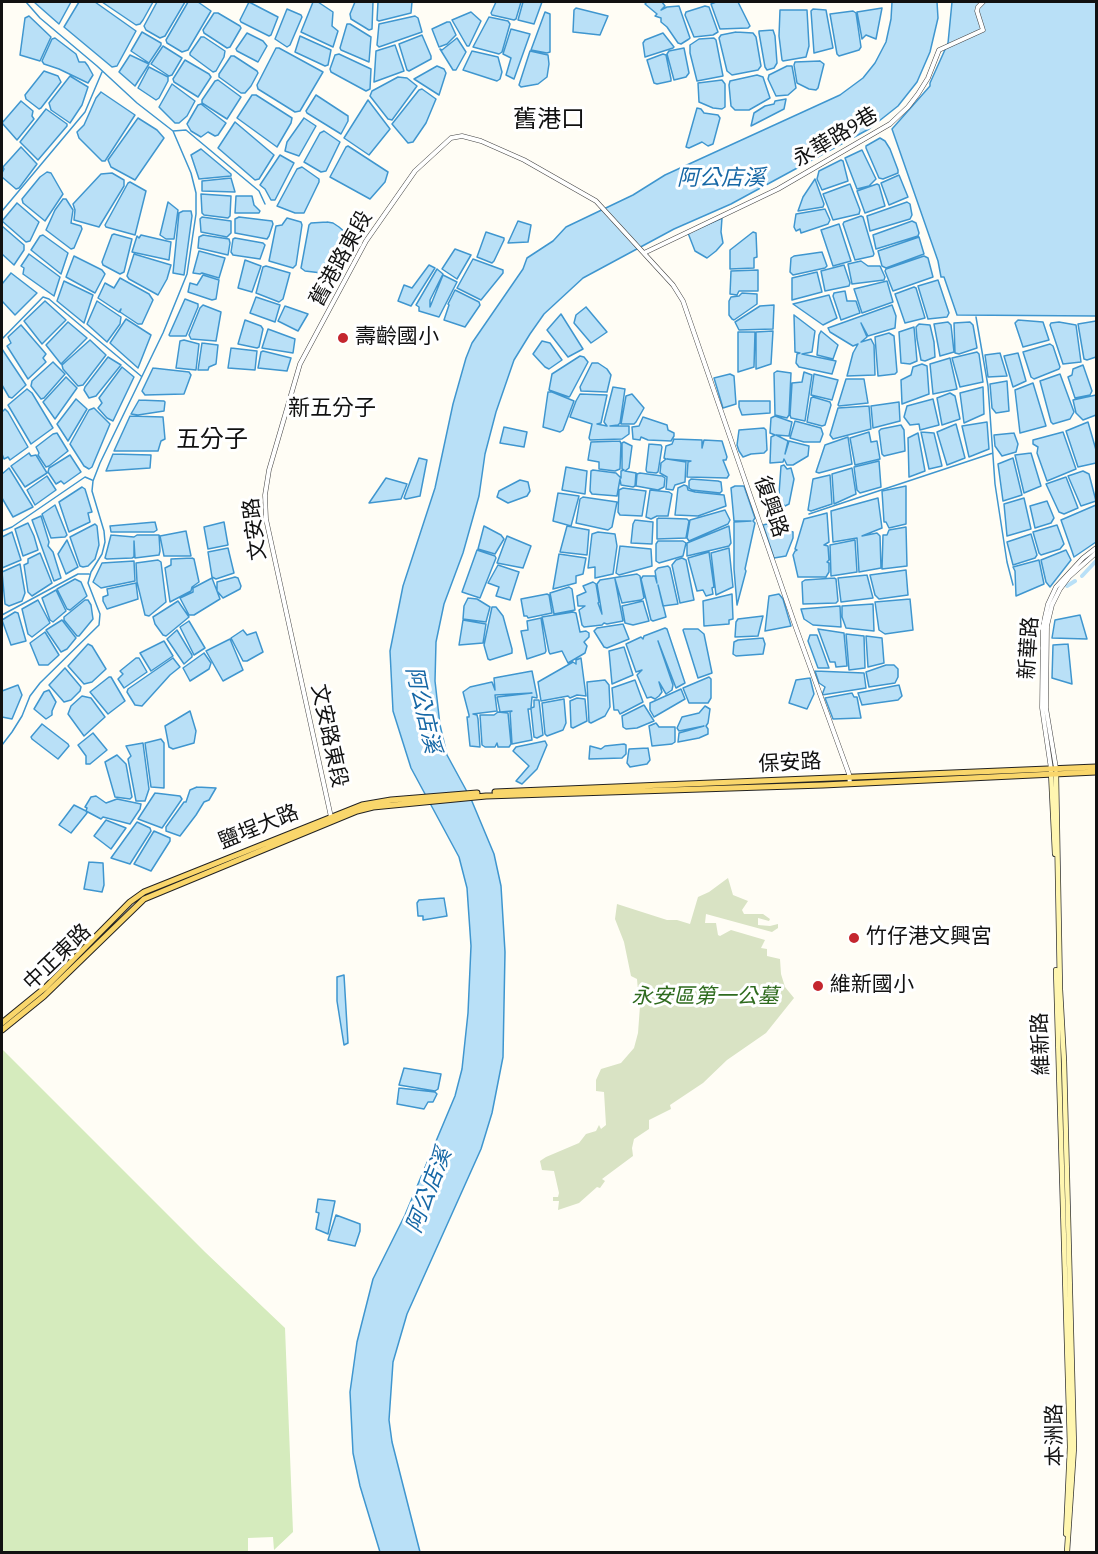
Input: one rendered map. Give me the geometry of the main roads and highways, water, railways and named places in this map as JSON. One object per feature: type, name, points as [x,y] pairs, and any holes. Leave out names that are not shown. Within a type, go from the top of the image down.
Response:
[{"type":"main road","name":"保安路","points":[[1054,772],[1096,767]]},
{"type":"main road","name":"維新路","points":[[1054,772],[1056,988],[1068,1317]]},
{"type":"main road","name":"保安路","points":[[407,800],[485,794],[1096,772]]},
{"type":"main road","name":"鹽埕大路","points":[[132,905],[144,892],[331,820],[373,807],[407,800]]},
{"type":"main road","name":"中正東路","points":[[2,1023],[46,987],[132,905]]},
{"type":"main road","name":"中正東路","points":[[2,1030],[44,996],[132,905]]},
{"type":"main road","name":"本洲路","points":[[1066,1552],[1070,1447],[1068,1317]]},
{"type":"water","points":[[34,2],[71,2],[59,24]]},
{"type":"water","points":[[79,2],[95,2],[136,31],[117,66],[112,67],[64,27]]},
{"type":"water","points":[[102,2],[153,2],[143,20],[136,25]]},
{"type":"water","points":[[157,2],[185,2],[165,36],[160,38],[146,30],[144,26]]},
{"type":"water","points":[[188,2],[198,2],[211,11],[188,50],[182,52],[166,40]]},
{"type":"water","points":[[249,2],[278,17],[271,35],[241,22]]},
{"type":"water","points":[[313,2],[318,2],[333,12],[332,26],[338,31],[333,47],[301,32]]},
{"type":"water","points":[[355,2],[373,2],[372,29],[369,30],[351,19],[350,14]]},
{"type":"water","points":[[378,2],[412,2],[411,13],[379,21],[377,20]]},
{"type":"water","points":[[496,2],[521,2],[516,19],[492,15]]},
{"type":"water","points":[[523,2],[542,2],[534,24],[518,20]]},
{"type":"water","points":[[662,2],[665,6],[661,10],[679,6],[690,38],[681,44],[678,43],[661,22],[661,18],[655,16],[657,14],[645,4]]},
{"type":"water","points":[[738,2],[750,26],[720,29],[711,4]]},
{"type":"water","name":"阿公店溪","points":[[892,2],[937,2],[938,18],[930,52],[917,82],[898,106],[869,129],[731,204],[674,229],[583,278],[544,314],[530,334],[514,360],[496,412],[485,454],[479,496],[463,553],[444,604],[436,642],[435,681],[440,725],[447,755],[471,799],[494,854],[501,886],[505,952],[503,1057],[492,1113],[481,1149],[407,1314],[393,1362],[389,1420],[392,1442],[420,1552],[380,1552],[360,1486],[353,1453],[350,1392],[357,1342],[373,1279],[405,1215],[455,1096],[462,1069],[468,1013],[471,946],[467,888],[459,857],[411,768],[393,711],[390,651],[403,586],[435,488],[453,404],[466,358],[472,343],[523,269],[527,258],[553,241],[566,227],[633,195],[665,175],[840,95],[863,78],[875,63],[886,42]]},
{"type":"water","points":[[952,2],[1096,2],[1096,316],[957,315],[944,277],[941,277],[938,261],[892,129],[930,86],[948,43]]},
{"type":"water","points":[[705,6],[709,7],[718,32],[713,35],[694,37],[685,15],[686,12]]},
{"type":"water","points":[[576,8],[608,16],[600,35],[573,32]]},
{"type":"water","points":[[882,8],[876,39],[866,35],[862,39],[857,12]]},
{"type":"water","points":[[287,9],[302,17],[287,47],[275,39]]},
{"type":"water","points":[[813,9],[826,10],[833,48],[814,53],[811,11]]},
{"type":"water","points":[[780,10],[807,10],[809,46],[806,57],[782,60],[779,36]]},
{"type":"water","points":[[853,11],[856,13],[861,47],[859,50],[839,56],[830,14]]},
{"type":"water","points":[[471,12],[481,21],[467,46],[452,20]]},
{"type":"water","points":[[545,12],[550,14],[550,52],[547,53],[531,50]]},
{"type":"water","points":[[214,13],[218,13],[241,28],[230,47],[227,48],[204,33],[203,30]]},
{"type":"water","points":[[29,16],[51,37],[40,61],[20,55],[25,18]]},
{"type":"water","points":[[415,16],[418,18],[422,32],[379,47],[377,45],[379,24]]},
{"type":"water","points":[[489,17],[508,21],[510,24],[502,52],[499,54],[473,47]]},
{"type":"water","points":[[450,22],[456,35],[447,44],[439,47],[432,29]]},
{"type":"water","points":[[347,24],[371,37],[369,62],[341,50]]},
{"type":"water","points":[[511,29],[530,34],[514,79],[506,75],[511,58],[503,54]]},
{"type":"water","points":[[773,30],[777,63],[774,68],[767,70],[759,31]]},
{"type":"water","points":[[142,32],[161,43],[149,63],[131,51]]},
{"type":"water","points":[[736,32],[753,33],[756,37],[761,66],[758,70],[732,75],[727,71],[719,38],[721,35]]},
{"type":"water","points":[[247,33],[263,41],[267,46],[258,62],[236,49]]},
{"type":"water","points":[[663,33],[674,47],[645,57],[643,43],[645,40]]},
{"type":"water","points":[[422,35],[431,59],[409,71],[399,44]]},
{"type":"water","points":[[300,36],[331,50],[328,65],[325,66],[295,52]]},
{"type":"water","points":[[201,37],[225,51],[216,71],[213,72],[190,55]]},
{"type":"water","points":[[55,38],[76,54],[79,62],[85,62],[88,66],[93,75],[88,83],[44,64],[42,61],[52,39]]},
{"type":"water","points":[[457,38],[466,52],[456,70],[453,70],[440,49],[442,50]]},
{"type":"water","points":[[714,38],[723,76],[697,81],[690,45],[699,39]]},
{"type":"water","points":[[395,45],[404,71],[374,82],[376,51]]},
{"type":"water","points":[[163,46],[182,58],[172,75],[169,76],[151,64]]},
{"type":"water","points":[[276,48],[323,72],[300,111],[295,112],[258,89],[257,85]]},
{"type":"water","points":[[684,48],[689,73],[686,77],[674,80],[667,54],[669,51]]},
{"type":"water","points":[[472,51],[498,57],[502,72],[500,79],[497,81],[463,70]]},
{"type":"water","points":[[530,51],[548,55],[547,77],[538,84],[521,87],[519,85]]},
{"type":"water","points":[[339,54],[371,69],[370,89],[366,91],[331,72],[335,55]]},
{"type":"water","points":[[130,55],[149,64],[135,86],[119,72]]},
{"type":"water","points":[[666,55],[671,81],[657,84],[654,83],[647,60]]},
{"type":"water","points":[[231,56],[258,73],[245,93],[241,93],[219,77]]},
{"type":"water","points":[[185,60],[211,77],[198,97],[174,82],[173,79]]},
{"type":"water","points":[[820,61],[824,64],[816,90],[797,83],[795,62]]},
{"type":"water","points":[[437,66],[444,69],[446,73],[439,95],[414,79]]},
{"type":"water","points":[[787,66],[792,66],[796,88],[788,95],[776,96],[768,79],[769,75]]},
{"type":"water","points":[[149,67],[168,77],[168,81],[156,100],[138,88]]},
{"type":"water","points":[[44,71],[58,76],[61,82],[39,109],[26,99],[25,95]]},
{"type":"water","points":[[757,75],[763,77],[770,98],[749,110],[735,110],[731,106],[730,81]]},
{"type":"water","points":[[70,76],[88,87],[82,105],[70,123],[51,110],[49,103]]},
{"type":"water","points":[[398,77],[407,78],[417,86],[392,120],[388,119],[370,96],[372,91]]},
{"type":"water","points":[[218,80],[241,97],[227,119],[202,103],[215,81]]},
{"type":"water","points":[[722,80],[725,84],[725,107],[713,108],[699,102],[698,83]]},
{"type":"water","points":[[172,84],[195,101],[187,116],[179,123],[175,123],[159,107]]},
{"type":"water","points":[[422,89],[436,99],[426,123],[413,142],[408,143],[392,124]]},
{"type":"water","points":[[101,92],[135,115],[105,161],[102,161],[79,138],[77,132],[84,125]]},
{"type":"water","points":[[252,95],[256,95],[292,118],[277,147],[237,118]]},
{"type":"water","points":[[316,95],[348,116],[348,121],[341,134],[307,113]]},
{"type":"water","points":[[786,99],[784,109],[751,126],[754,113],[765,106],[774,104],[775,101]]},
{"type":"water","points":[[368,100],[390,129],[369,155],[344,138]]},
{"type":"water","points":[[21,101],[33,111],[34,119],[17,140],[2,123]]},
{"type":"water","points":[[201,104],[226,123],[218,135],[215,136],[208,132],[201,137],[191,131],[187,124],[198,105]]},
{"type":"water","points":[[697,108],[704,113],[718,115],[720,118],[713,144],[708,146],[702,142],[689,148],[686,147]]},
{"type":"water","points":[[46,109],[67,126],[38,160],[20,142]]},
{"type":"water","points":[[138,118],[157,130],[164,138],[135,180],[111,167],[108,160]]},
{"type":"water","points":[[304,118],[316,126],[299,156],[285,151],[287,142]]},
{"type":"water","points":[[235,122],[274,155],[259,179],[255,180],[218,148]]},
{"type":"water","points":[[324,131],[340,142],[326,171],[321,172],[304,162],[320,133]]},
{"type":"water","points":[[880,138],[890,149],[898,170],[898,173],[883,179],[879,178],[866,148]]},
{"type":"water","points":[[348,146],[388,172],[385,182],[370,199],[330,177]]},
{"type":"water","points":[[21,147],[37,164],[16,189],[2,177],[2,173],[3,167]]},
{"type":"water","points":[[201,149],[231,176],[199,179],[191,155]]},
{"type":"water","points":[[862,150],[876,179],[869,186],[857,189],[845,158]]},
{"type":"water","points":[[280,155],[294,163],[275,200],[271,200],[260,185]]},
{"type":"water","points":[[841,160],[848,181],[822,190],[817,179],[819,171]]},
{"type":"water","points":[[302,167],[319,179],[319,182],[304,213],[295,213],[277,206],[297,169]]},
{"type":"water","points":[[47,172],[51,173],[63,194],[45,221],[23,203],[22,199]]},
{"type":"water","points":[[112,173],[124,180],[124,186],[99,227],[74,220],[73,204],[101,174]]},
{"type":"water","points":[[899,175],[908,197],[889,205],[881,183]]},
{"type":"water","points":[[231,178],[235,192],[202,191],[202,181]]},
{"type":"water","points":[[815,179],[823,207],[798,211],[803,197]]},
{"type":"water","points":[[130,182],[146,191],[135,235],[105,225]]},
{"type":"water","points":[[850,184],[860,210],[859,214],[833,220],[823,194]]},
{"type":"water","points":[[877,184],[885,206],[865,213],[857,191]]},
{"type":"water","points":[[201,194],[231,196],[230,216],[228,218],[204,215]]},
{"type":"water","points":[[236,196],[252,196],[259,213],[235,213]]},
{"type":"water","points":[[63,199],[66,199],[73,210],[71,223],[81,226],[82,229],[74,248],[71,249],[46,230]]},
{"type":"water","points":[[168,202],[178,210],[174,239],[166,239],[160,235]]},
{"type":"water","points":[[907,202],[910,204],[912,215],[910,219],[870,231],[867,216]]},
{"type":"water","points":[[17,203],[39,222],[30,241],[26,242],[2,221]]},
{"type":"water","points":[[825,209],[830,220],[828,224],[801,233],[800,229],[796,231],[794,227],[796,214]]},
{"type":"water","points":[[191,211],[192,216],[184,275],[173,273],[179,213]]},
{"type":"water","points":[[861,216],[874,254],[855,260],[843,224]]},
{"type":"water","points":[[202,217],[231,221],[231,233],[227,237],[201,232],[200,219]]},
{"type":"water","points":[[239,217],[272,221],[267,239],[235,233],[235,219]]},
{"type":"water","points":[[287,218],[301,222],[302,225],[296,265],[293,268],[269,261],[276,226],[282,225]]},
{"type":"water","points":[[722,218],[723,243],[707,258],[695,251],[688,233]]},
{"type":"water","points":[[518,221],[531,225],[528,242],[508,243]]},
{"type":"water","points":[[912,221],[916,223],[918,236],[876,249],[873,235]]},
{"type":"water","points":[[333,223],[353,239],[354,244],[338,275],[305,271],[301,268],[309,225]]},
{"type":"water","points":[[839,224],[851,261],[833,266],[821,230]]},
{"type":"water","points":[[2,226],[24,245],[24,250],[14,265],[2,254]]},
{"type":"water","points":[[486,232],[504,238],[492,263],[477,257]]},
{"type":"water","points":[[753,232],[756,233],[757,257],[754,258],[754,268],[730,269],[730,250]]},
{"type":"water","points":[[114,234],[132,239],[124,272],[120,274],[103,265],[102,262]]},
{"type":"water","points":[[43,235],[68,253],[61,274],[31,250]]},
{"type":"water","points":[[141,235],[171,242],[169,260],[132,252],[137,236],[139,238]]},
{"type":"water","points":[[203,235],[229,239],[228,255],[198,248],[199,237]]},
{"type":"water","points":[[919,237],[924,254],[886,268],[882,266],[878,251]]},
{"type":"water","points":[[235,238],[263,243],[265,245],[260,259],[233,255],[231,252]]},
{"type":"water","points":[[455,249],[471,255],[457,279],[442,269]]},
{"type":"water","points":[[199,251],[225,258],[219,278],[193,273]]},
{"type":"water","points":[[822,252],[827,266],[825,268],[793,275],[790,272],[791,258],[794,256]]},
{"type":"water","points":[[29,254],[60,277],[54,296],[23,274],[24,268],[21,266]]},
{"type":"water","points":[[134,254],[171,265],[167,279],[158,295],[127,276]]},
{"type":"water","points":[[74,256],[102,270],[105,274],[95,293],[66,277]]},
{"type":"water","points":[[924,256],[928,258],[933,277],[893,291],[886,269]]},
{"type":"water","points":[[473,259],[503,270],[481,300],[457,288]]},
{"type":"water","points":[[245,260],[261,266],[252,292],[238,288]]},
{"type":"water","points":[[861,261],[868,266],[880,266],[884,280],[852,284],[848,264]]},
{"type":"water","points":[[429,265],[435,268],[411,306],[398,301],[404,285],[412,288]]},
{"type":"water","points":[[844,265],[849,286],[825,291],[821,271]]},
{"type":"water","points":[[263,267],[290,273],[283,299],[279,302],[256,293]]},
{"type":"water","points":[[437,269],[443,274],[430,300],[430,307],[443,275],[457,282],[439,317],[419,311],[416,305]]},
{"type":"water","points":[[758,270],[758,291],[739,291],[737,295],[730,294],[731,271]]},
{"type":"water","points":[[817,272],[822,292],[792,300],[792,278]]},
{"type":"water","points":[[11,273],[37,293],[15,315],[2,301],[2,284]]},
{"type":"water","points":[[203,275],[219,280],[216,299],[212,300],[188,292],[190,283],[197,285]]},
{"type":"water","points":[[120,278],[149,294],[153,300],[142,324],[138,324],[120,312],[121,309],[119,312],[98,298],[105,283],[114,288]]},
{"type":"water","points":[[938,280],[949,313],[947,317],[928,319],[918,286]]},
{"type":"water","points":[[64,281],[93,295],[84,323],[57,301]]},
{"type":"water","points":[[887,281],[893,302],[862,313],[854,289]]},
{"type":"water","points":[[914,287],[925,318],[905,323],[895,294]]},
{"type":"water","points":[[455,290],[479,302],[480,305],[465,327],[444,320]]},
{"type":"water","points":[[845,291],[847,301],[856,301],[860,313],[841,320],[833,296],[834,293]]},
{"type":"water","points":[[742,293],[757,294],[757,304],[734,320],[729,315],[729,301],[731,297]]},
{"type":"water","points":[[829,295],[837,318],[823,325],[793,304]]},
{"type":"water","points":[[256,297],[280,305],[275,322],[250,313]]},
{"type":"water","points":[[185,299],[198,304],[198,307],[186,336],[170,336],[169,335]]},
{"type":"water","points":[[45,301],[66,320],[42,344],[24,321]]},
{"type":"water","points":[[97,301],[121,317],[120,324],[107,342],[87,324]]},
{"type":"water","points":[[203,305],[221,312],[216,341],[191,339],[189,335]]},
{"type":"water","points":[[774,305],[773,329],[739,330],[735,322],[760,306]]},
{"type":"water","points":[[892,305],[896,316],[895,328],[868,336],[861,323],[867,337],[861,342],[871,339],[874,345],[875,375],[847,376],[853,353],[858,344],[853,346],[830,332],[828,328]]},
{"type":"water","points":[[285,306],[308,314],[298,331],[278,321]]},
{"type":"water","points":[[586,307],[607,332],[591,343],[574,323],[576,315]]},
{"type":"water","points":[[561,314],[583,349],[568,357],[547,330]]},
{"type":"water","points":[[794,315],[815,331],[812,352],[802,354],[836,361],[832,374],[799,367],[796,363],[797,354],[800,353],[795,352]]},
{"type":"water","points":[[126,319],[151,335],[138,368],[110,343]]},
{"type":"water","points":[[245,320],[263,329],[257,348],[238,344]]},
{"type":"water","points":[[1018,320],[1043,322],[1049,340],[1023,347],[1015,323]]},
{"type":"water","points":[[1096,321],[1096,357],[1087,360],[1084,359],[1078,324]]},
{"type":"water","points":[[68,322],[87,338],[61,364],[46,345]]},
{"type":"water","points":[[948,322],[951,325],[954,352],[940,356],[934,324]]},
{"type":"water","points":[[970,322],[973,325],[977,348],[959,354],[955,353],[954,323]]},
{"type":"water","points":[[1059,322],[1076,325],[1081,362],[1063,364],[1050,325]]},
{"type":"water","points":[[919,324],[930,325],[934,342],[935,357],[925,361],[921,360],[917,339],[916,327]]},
{"type":"water","points":[[21,325],[46,354],[43,358],[46,362],[28,379],[7,346],[11,343],[8,337]]},
{"type":"water","points":[[914,327],[917,361],[910,364],[901,363],[899,332]]},
{"type":"water","points":[[268,329],[295,339],[293,353],[262,348]]},
{"type":"water","points":[[773,331],[771,364],[756,369],[756,332]]},
{"type":"water","points":[[821,331],[838,345],[833,359],[817,355]]},
{"type":"water","points":[[738,332],[755,332],[754,367],[738,372]]},
{"type":"water","points":[[889,333],[894,336],[897,372],[878,376],[875,337]]},
{"type":"water","points":[[90,340],[106,355],[83,385],[78,386],[62,365]]},
{"type":"water","points":[[180,341],[199,344],[196,370],[176,368]]},
{"type":"water","points":[[542,341],[550,343],[562,360],[549,369],[533,354]]},
{"type":"water","points":[[202,343],[218,345],[216,364],[208,370],[198,370]]},
{"type":"water","points":[[1050,344],[1053,346],[1060,367],[1034,379],[1031,377],[1023,352]]},
{"type":"water","points":[[231,348],[257,351],[255,370],[228,368]]},
{"type":"water","points":[[2,349],[26,385],[12,398],[2,385]]},
{"type":"water","points":[[263,351],[291,358],[287,371],[258,368]]},
{"type":"water","points":[[977,352],[983,382],[960,387],[952,358]]},
{"type":"water","points":[[1000,353],[1007,376],[988,377],[985,355]]},
{"type":"water","points":[[1018,353],[1026,381],[1013,387],[1004,356]]},
{"type":"water","points":[[580,356],[588,362],[570,396],[549,390],[552,374]]},
{"type":"water","points":[[108,357],[121,365],[96,396],[89,398],[84,390],[85,387]]},
{"type":"water","points":[[950,358],[957,389],[933,394],[930,364]]},
{"type":"water","points":[[53,362],[65,374],[41,399],[31,386],[32,381]]},
{"type":"water","points":[[592,363],[598,363],[611,375],[607,392],[581,391],[580,387]]},
{"type":"water","points":[[922,364],[927,366],[929,394],[902,404],[901,380],[911,375],[913,367]]},
{"type":"water","points":[[1083,365],[1092,391],[1090,395],[1075,398],[1068,377],[1072,375],[1073,369]]},
{"type":"water","points":[[122,367],[134,377],[113,421],[98,408],[102,403],[99,398]]},
{"type":"water","points":[[153,368],[189,372],[191,375],[184,394],[145,395],[142,391]]},
{"type":"water","points":[[777,371],[791,373],[787,418],[775,415],[774,373]]},
{"type":"water","points":[[804,372],[812,375],[805,421],[791,418],[790,415],[792,383],[802,382]]},
{"type":"water","points":[[730,374],[734,376],[736,404],[723,408],[714,378]]},
{"type":"water","points":[[814,374],[838,380],[832,400],[811,395]]},
{"type":"water","points":[[1060,374],[1074,412],[1070,419],[1053,424],[1040,381]]},
{"type":"water","points":[[66,377],[77,388],[55,419],[43,402]]},
{"type":"water","points":[[846,379],[864,379],[868,403],[838,405]]},
{"type":"water","points":[[1007,381],[1009,411],[996,413],[992,408],[990,384]]},
{"type":"water","points":[[1033,383],[1046,426],[1020,433],[1015,390]]},
{"type":"water","points":[[613,387],[625,389],[620,423],[610,426],[629,426],[629,434],[622,439],[590,440],[592,424],[570,417],[576,401],[580,394],[607,395],[601,423],[597,424],[607,426],[604,422]]},
{"type":"water","points":[[983,387],[984,414],[964,423],[960,393]]},
{"type":"water","points":[[27,389],[32,393],[53,428],[31,444],[8,405]]},
{"type":"water","points":[[548,392],[574,401],[563,430],[560,432],[543,427]]},
{"type":"water","points":[[950,393],[955,396],[960,419],[942,425],[937,398]]},
{"type":"water","points":[[632,394],[644,408],[634,424],[621,424],[626,396]]},
{"type":"water","points":[[1096,395],[1096,415],[1083,420],[1076,413],[1073,400]]},
{"type":"water","points":[[813,397],[830,402],[825,425],[807,422]]},
{"type":"water","points":[[76,399],[87,409],[68,441],[57,424]]},
{"type":"water","points":[[933,399],[939,425],[920,430],[919,424],[910,425],[904,417],[907,406]]},
{"type":"water","points":[[139,400],[164,401],[164,411],[131,414]]},
{"type":"water","points":[[739,401],[770,401],[770,413],[742,415]]},
{"type":"water","points":[[899,402],[900,421],[873,428],[871,406]]},
{"type":"water","points":[[869,406],[871,429],[833,439],[830,435],[838,408]]},
{"type":"water","points":[[94,408],[110,424],[92,467],[89,469],[84,466],[70,444],[89,410]]},
{"type":"water","points":[[5,409],[28,447],[10,460],[8,457],[4,459],[2,454],[2,412]]},
{"type":"water","points":[[130,416],[163,417],[165,439],[161,441],[158,451],[114,451]]},
{"type":"water","points":[[775,416],[792,422],[789,436],[776,435],[788,441],[785,454],[789,441],[809,446],[808,456],[793,465],[787,465],[784,459],[783,462],[770,463],[771,437],[775,435],[770,433],[771,418]]},
{"type":"water","points":[[643,417],[667,425],[668,430],[674,433],[671,441],[648,440],[641,437],[640,440],[633,439],[632,427],[639,426]]},
{"type":"water","points":[[795,421],[821,428],[823,434],[820,442],[804,442],[790,438]]},
{"type":"water","points":[[987,422],[989,449],[969,457],[962,426]]},
{"type":"water","points":[[1088,422],[1096,450],[1096,463],[1078,467],[1066,431]]},
{"type":"water","points":[[956,424],[965,458],[947,465],[937,432]]},
{"type":"water","points":[[901,425],[904,430],[905,451],[884,456],[879,431]]},
{"type":"water","points":[[504,427],[527,432],[524,447],[500,443]]},
{"type":"water","points":[[764,428],[767,450],[764,453],[743,457],[737,445],[739,430]]},
{"type":"water","points":[[869,432],[871,442],[877,441],[880,459],[855,465],[850,438]]},
{"type":"water","points":[[921,432],[934,433],[942,466],[929,469]]},
{"type":"water","points":[[1063,432],[1076,469],[1047,481],[1037,453],[1038,447],[1033,444],[1033,440]]},
{"type":"water","points":[[57,433],[68,451],[46,467],[36,447]]},
{"type":"water","points":[[918,433],[925,471],[909,477],[908,438]]},
{"type":"water","points":[[1014,433],[1018,444],[1016,452],[1002,456],[995,446],[994,435]]},
{"type":"water","points":[[848,437],[852,464],[816,472],[825,445]]},
{"type":"water","points":[[674,439],[702,440],[702,448],[704,440],[722,441],[727,457],[723,460],[729,475],[727,478],[687,477],[688,462],[691,461],[667,459],[686,462],[685,482],[675,485],[673,490],[666,489],[667,477],[660,473],[661,463],[666,459],[664,458],[666,446],[672,444]]},
{"type":"water","points":[[620,441],[620,469],[615,471],[599,469],[599,462],[588,460],[591,442]]},
{"type":"water","points":[[622,443],[632,446],[629,468],[625,471],[636,473],[635,486],[621,485],[620,479],[617,496],[592,494],[590,491],[591,471],[616,473],[621,478],[621,471],[624,470],[622,469]]},
{"type":"water","points":[[649,444],[662,447],[656,473],[646,470]]},
{"type":"water","points":[[29,453],[31,456],[36,455],[47,473],[25,487],[11,466]]},
{"type":"water","points":[[1031,453],[1041,486],[1024,493],[1015,455]]},
{"type":"water","points":[[113,454],[151,455],[150,468],[106,471]]},
{"type":"water","points":[[70,455],[81,472],[64,484],[61,481],[56,484],[48,472],[49,468]]},
{"type":"water","points":[[419,458],[427,460],[420,496],[406,499],[404,498]]},
{"type":"water","points":[[1013,458],[1022,495],[1003,501],[998,464]]},
{"type":"water","points":[[879,461],[881,487],[860,493],[857,490],[854,467]]},
{"type":"water","points":[[784,465],[787,469],[791,468],[794,479],[789,504],[785,506],[776,497],[779,494],[781,466]]},
{"type":"water","points":[[566,467],[587,471],[585,494],[562,490]]},
{"type":"water","points":[[9,468],[33,507],[13,517],[2,498],[2,474]]},
{"type":"water","points":[[852,468],[856,494],[834,504],[832,474]]},
{"type":"water","points":[[1083,471],[1089,474],[1096,501],[1081,506],[1068,476]]},
{"type":"water","points":[[637,474],[662,476],[665,478],[664,487],[658,490],[636,486]]},
{"type":"water","points":[[830,475],[832,504],[808,510],[813,479]]},
{"type":"water","points":[[47,476],[56,490],[35,505],[27,490]]},
{"type":"water","points":[[1066,477],[1078,508],[1064,514],[1059,512],[1046,484]]},
{"type":"water","points":[[386,478],[407,484],[401,499],[369,503]]},
{"type":"water","points":[[691,479],[721,482],[722,491],[720,493],[692,490],[689,488]]},
{"type":"water","points":[[520,480],[528,482],[530,491],[527,496],[508,503],[497,497],[499,491]]},
{"type":"water","points":[[684,485],[688,490],[695,492],[724,495],[726,506],[698,516],[675,515],[678,488]]},
{"type":"water","points":[[744,486],[755,518],[746,571],[737,605],[734,522],[751,521],[734,521],[731,488]]},
{"type":"water","points":[[906,486],[906,524],[889,528],[884,522],[882,491]]},
{"type":"water","points":[[82,487],[85,489],[92,512],[88,513],[90,522],[69,532],[59,502]]},
{"type":"water","points":[[623,488],[646,491],[642,516],[620,515],[618,512],[619,490]]},
{"type":"water","points":[[650,490],[672,494],[668,516],[657,516],[651,519],[646,517]]},
{"type":"water","points":[[558,493],[579,496],[571,526],[553,521]]},
{"type":"water","points":[[583,497],[617,502],[612,527],[608,530],[576,523],[580,499]]},
{"type":"water","points":[[878,498],[882,528],[862,536],[877,533],[880,536],[881,568],[859,572],[857,538],[833,542],[831,511]]},
{"type":"water","points":[[1024,498],[1031,529],[1007,536],[1004,504]]},
{"type":"water","points":[[1047,501],[1054,518],[1051,523],[1035,528],[1030,506]]},
{"type":"water","points":[[55,505],[67,535],[65,537],[51,538],[42,514]]},
{"type":"water","points":[[1096,505],[1096,542],[1074,557],[1061,520]]},
{"type":"water","points":[[725,510],[730,520],[728,524],[689,541],[687,538],[690,520]]},
{"type":"water","points":[[827,513],[829,542],[824,545],[828,546],[829,572],[826,577],[798,577],[793,555],[797,550],[795,549],[804,519]]},
{"type":"water","points":[[41,516],[49,542],[48,546],[53,552],[61,578],[54,581],[32,520]]},
{"type":"water","points":[[657,519],[687,519],[689,521],[686,538],[657,539]]},
{"type":"water","points":[[635,520],[653,522],[652,544],[631,543]]},
{"type":"water","points":[[155,522],[157,530],[154,532],[111,532],[110,526]]},
{"type":"water","points":[[224,522],[228,545],[208,549],[204,527]]},
{"type":"water","points":[[28,523],[38,550],[23,556],[15,529]]},
{"type":"water","points":[[95,524],[99,545],[95,559],[88,566],[83,567],[80,566],[70,537]]},
{"type":"water","points":[[767,524],[793,532],[786,556],[774,558],[763,525]]},
{"type":"water","points":[[1057,525],[1064,544],[1060,549],[1041,555],[1033,532]]},
{"type":"water","points":[[484,526],[504,539],[495,554],[478,549]]},
{"type":"water","points":[[567,526],[589,530],[587,555],[560,552]]},
{"type":"water","points":[[729,526],[731,543],[729,546],[687,556],[687,543]]},
{"type":"water","points":[[906,527],[907,566],[882,569],[883,535],[887,535],[889,530]]},
{"type":"water","points":[[186,531],[191,556],[164,556],[160,536]]},
{"type":"water","points":[[12,532],[21,560],[2,568],[2,537]]},
{"type":"water","points":[[598,532],[615,534],[617,546],[613,574],[595,578],[595,567],[588,568],[592,534]]},
{"type":"water","points":[[1031,534],[1037,555],[1035,558],[1013,565],[1007,542]]},
{"type":"water","points":[[111,535],[134,537],[159,535],[159,555],[135,558],[134,541],[134,557],[107,559],[105,558]]},
{"type":"water","points":[[507,536],[531,546],[523,568],[497,563]]},
{"type":"water","points":[[67,540],[78,567],[66,574],[58,554]]},
{"type":"water","points":[[855,540],[857,572],[831,576],[830,545]]},
{"type":"water","points":[[658,541],[683,541],[686,543],[683,556],[659,563],[656,561]]},
{"type":"water","points":[[620,546],[651,549],[652,566],[619,575],[616,573]]},
{"type":"water","points":[[228,548],[234,573],[216,579],[212,577],[208,552]]},
{"type":"water","points":[[729,548],[733,587],[716,595],[711,553]]},
{"type":"water","points":[[477,550],[496,558],[480,598],[462,592]]},
{"type":"water","points":[[1066,550],[1071,560],[1050,587],[1046,582],[1041,560]]},
{"type":"water","points":[[709,552],[714,587],[712,588],[713,594],[706,596],[703,590],[697,591],[688,558]]},
{"type":"water","points":[[40,553],[52,583],[32,596],[28,592],[24,565],[28,563],[28,559]]},
{"type":"water","points":[[559,554],[586,558],[583,574],[576,576],[576,583],[553,589]]},
{"type":"water","points":[[192,558],[199,582],[192,587],[191,591],[170,602],[165,568],[171,565],[171,559]]},
{"type":"water","points":[[682,558],[686,560],[694,600],[680,603],[672,565],[676,560]]},
{"type":"water","points":[[158,560],[161,562],[166,602],[149,616],[145,615],[137,582],[136,563]]},
{"type":"water","points":[[1039,560],[1044,584],[1016,596],[1013,567]]},
{"type":"water","points":[[134,561],[135,581],[101,588],[93,582],[102,563]]},
{"type":"water","points":[[20,564],[25,593],[22,601],[9,606],[5,604],[2,572]]},
{"type":"water","points":[[498,565],[519,572],[510,600],[496,596],[499,587],[488,583]]},
{"type":"water","points":[[668,566],[678,604],[663,606],[666,617],[651,620],[641,579],[643,576],[655,576],[657,583],[655,571]]},
{"type":"water","points":[[906,570],[908,595],[879,599],[875,595],[870,575]]},
{"type":"water","points":[[637,574],[640,576],[644,598],[641,600],[622,603],[615,579],[623,621],[584,627],[582,625],[579,610],[585,606],[578,606],[577,596],[586,592],[583,586],[593,582],[596,584],[602,614],[597,584],[600,580]]},
{"type":"water","points":[[867,575],[873,598],[841,602],[838,578]]},
{"type":"water","points":[[212,578],[220,599],[194,615],[189,615],[180,598],[193,592],[193,588]]},
{"type":"water","points":[[238,578],[240,589],[223,598],[217,591],[217,582]]},
{"type":"water","points":[[834,578],[838,601],[836,603],[803,604],[802,582]]},
{"type":"water","points":[[75,579],[81,582],[87,596],[70,610],[67,609],[57,589]]},
{"type":"water","points":[[136,583],[138,599],[107,609],[103,597],[108,595],[107,589]]},
{"type":"water","points":[[569,587],[572,589],[575,610],[554,614],[550,593]]},
{"type":"water","points":[[56,590],[66,611],[53,622],[50,620],[42,598]]},
{"type":"water","points":[[547,594],[552,613],[528,618],[524,616],[521,599]]},
{"type":"water","points":[[732,594],[733,619],[729,620],[729,624],[704,626],[703,601]]},
{"type":"water","points":[[779,594],[783,599],[791,626],[765,631],[769,596]]},
{"type":"water","points":[[468,598],[477,599],[490,607],[486,622],[463,619],[464,606]]},
{"type":"water","points":[[910,599],[913,630],[885,634],[879,630],[875,602]]},
{"type":"water","points":[[38,600],[50,623],[32,637],[28,634],[22,609]]},
{"type":"water","points":[[88,600],[91,605],[93,619],[77,636],[64,617]]},
{"type":"water","points":[[178,601],[189,617],[166,636],[163,635],[153,617]]},
{"type":"water","points":[[643,601],[649,621],[633,625],[625,623],[622,606]]},
{"type":"water","points":[[873,604],[874,631],[846,628],[842,617],[842,606]]},
{"type":"water","points":[[840,606],[841,627],[813,625],[804,619],[801,609]]},
{"type":"water","points":[[492,607],[496,607],[503,616],[512,653],[490,660],[484,645]]},
{"type":"water","points":[[15,612],[18,613],[26,641],[11,645],[2,620]]},
{"type":"water","points":[[576,613],[580,632],[586,631],[589,637],[584,642],[587,646],[585,653],[568,663],[562,651],[550,654],[542,617]]},
{"type":"water","points":[[1080,615],[1087,639],[1052,638],[1055,620]]},
{"type":"water","points":[[763,616],[758,636],[735,637],[738,619]]},
{"type":"water","points":[[541,618],[546,651],[527,659],[521,631],[528,630],[527,621]]},
{"type":"water","points":[[62,620],[76,638],[67,649],[61,652],[46,630]]},
{"type":"water","points":[[463,620],[486,624],[483,643],[459,645]]},
{"type":"water","points":[[189,621],[205,648],[194,655],[180,627]]},
{"type":"water","points":[[623,624],[629,639],[607,648],[594,631],[597,628]]},
{"type":"water","points":[[665,628],[685,683],[676,688],[658,641],[673,685],[672,690],[666,694],[659,682],[662,692],[659,696],[655,699],[647,698],[637,675],[642,670],[636,672],[626,644],[641,637],[643,639],[644,636]]},
{"type":"water","points":[[684,629],[698,629],[704,634],[712,673],[698,678]]},
{"type":"water","points":[[818,629],[844,633],[847,666],[836,667],[835,662],[830,662]]},
{"type":"water","points":[[177,630],[192,655],[184,664],[167,639]]},
{"type":"water","points":[[243,630],[247,635],[256,632],[263,652],[247,661],[243,661],[231,638]]},
{"type":"water","points":[[45,632],[59,655],[48,665],[39,665],[30,643]]},
{"type":"water","points":[[846,634],[864,636],[865,668],[849,670]]},
{"type":"water","points":[[810,635],[817,635],[829,668],[818,668],[808,641]]},
{"type":"water","points":[[866,636],[882,638],[884,663],[868,667]]},
{"type":"water","points":[[763,638],[765,644],[763,654],[736,656],[733,654],[734,642]]},
{"type":"water","points":[[230,639],[243,670],[223,681],[206,651]]},
{"type":"water","points":[[164,641],[173,656],[151,671],[140,653]]},
{"type":"water","points":[[88,644],[92,646],[106,669],[92,682],[84,684],[68,666]]},
{"type":"water","points":[[1068,644],[1072,684],[1052,678],[1053,645]]},
{"type":"water","points":[[624,647],[633,675],[612,684],[609,651]]},
{"type":"water","points":[[204,653],[211,663],[209,669],[190,681],[183,668]]},
{"type":"water","points":[[139,658],[147,672],[124,688],[118,679],[123,674],[120,671]]},
{"type":"water","points":[[173,658],[180,667],[142,706],[135,705],[127,692],[128,689]]},
{"type":"water","points":[[581,658],[586,696],[577,695],[570,698],[568,696],[541,701],[538,682],[573,662],[576,664],[576,660]]},
{"type":"water","points":[[886,665],[894,665],[898,669],[895,683],[869,687],[866,672]]},
{"type":"water","points":[[65,668],[81,687],[71,700],[64,702],[49,685]]},
{"type":"water","points":[[532,671],[537,698],[532,697],[531,708],[534,707],[534,700],[539,700],[543,735],[534,737],[531,709],[528,709],[532,740],[512,744],[510,712],[512,711],[500,712],[497,697],[532,693],[495,695],[497,711],[473,714],[477,715],[478,719],[480,747],[470,746],[467,717],[469,715],[463,692],[470,687],[492,682],[495,690],[494,678]]},
{"type":"water","points":[[815,671],[864,673],[866,688],[822,695],[825,687],[819,683]]},
{"type":"water","points":[[109,677],[125,701],[108,714],[90,692]]},
{"type":"water","points":[[709,677],[711,679],[711,698],[708,703],[689,703],[683,688]]},
{"type":"water","points":[[810,678],[814,694],[807,709],[789,703],[796,680]]},
{"type":"water","points":[[605,680],[609,685],[610,707],[605,716],[591,723],[589,722],[587,682]]},
{"type":"water","points":[[635,680],[643,702],[620,714],[618,710],[614,710],[612,688]]},
{"type":"water","points":[[18,685],[22,695],[12,719],[2,717],[2,691]]},
{"type":"water","points":[[899,685],[902,696],[898,700],[862,705],[858,693]]},
{"type":"water","points":[[681,689],[685,699],[654,717],[650,710],[650,703]]},
{"type":"water","points":[[49,690],[56,702],[52,715],[46,719],[34,709],[44,692]]},
{"type":"water","points":[[852,693],[854,697],[857,697],[861,718],[833,719],[825,698]]},
{"type":"water","points":[[82,696],[91,698],[105,717],[84,736],[68,714],[71,706]]},
{"type":"water","points":[[577,698],[585,699],[587,721],[573,728],[571,727],[570,701]]},
{"type":"water","points":[[564,699],[566,723],[563,730],[547,736],[542,703]]},
{"type":"water","points":[[644,705],[654,721],[637,728],[623,727],[622,716]]},
{"type":"water","points":[[705,706],[710,709],[706,726],[708,734],[678,742],[679,733],[704,726],[679,731],[677,728],[682,717],[699,713]]},
{"type":"water","points":[[190,711],[196,731],[194,743],[173,749],[169,747],[165,726]]},
{"type":"water","points":[[498,712],[508,713],[511,744],[509,747],[498,747],[497,743],[495,747],[485,747],[482,745],[480,715],[494,715]]},
{"type":"water","points":[[656,723],[659,727],[675,727],[675,742],[652,746],[649,726]]},
{"type":"water","points":[[42,724],[69,746],[58,759],[31,737]]},
{"type":"water","points":[[93,733],[107,750],[90,764],[86,764],[86,756],[78,745]]},
{"type":"water","points":[[161,739],[164,743],[164,788],[151,787],[145,743]]},
{"type":"water","points":[[545,741],[547,745],[537,769],[522,784],[516,781],[529,766],[513,751],[516,747]]},
{"type":"water","points":[[143,743],[149,789],[145,801],[136,801],[128,759],[131,756],[126,746]]},
{"type":"water","points":[[624,744],[626,754],[622,758],[589,759],[590,746],[601,749],[605,746]]},
{"type":"water","points":[[648,748],[650,760],[647,764],[630,767],[627,763],[629,749]]},
{"type":"water","points":[[117,755],[126,764],[132,797],[130,799],[115,797],[105,762]]},
{"type":"water","points":[[197,787],[216,788],[180,836],[166,831],[166,827],[186,802],[190,790]]},
{"type":"water","points":[[155,793],[180,796],[182,799],[162,828],[138,819]]},
{"type":"water","points":[[96,796],[106,803],[117,799],[141,804],[130,824],[103,817],[101,819],[86,811],[85,807],[91,797]]},
{"type":"water","points":[[74,805],[87,813],[71,833],[59,825]]},
{"type":"water","points":[[106,820],[126,828],[111,849],[94,836]]},
{"type":"water","points":[[137,822],[150,828],[151,831],[130,864],[111,858]]},
{"type":"water","points":[[154,831],[170,838],[170,841],[151,871],[134,864]]},
{"type":"water","points":[[89,862],[103,863],[102,892],[84,889]]},
{"type":"water","points":[[444,898],[447,916],[423,920],[423,916],[418,916],[417,903],[419,900]]},
{"type":"water","points":[[344,975],[348,1043],[344,1045],[337,1001],[337,977]]},
{"type":"water","points":[[404,1068],[441,1074],[438,1089],[435,1091],[399,1085]]},
{"type":"water","points":[[399,1088],[437,1094],[433,1102],[428,1102],[424,1109],[397,1104]]},
{"type":"water","points":[[318,1199],[335,1201],[328,1234],[316,1229],[319,1213],[316,1212]]},
{"type":"water","points":[[336,1215],[360,1224],[355,1246],[328,1240]]},
{"type":"waterway","points":[[2,745],[22,716],[30,696],[40,683],[99,625],[100,614],[88,583],[91,572],[102,554],[105,542],[92,491],[93,481],[163,333],[187,274],[196,214],[196,193],[191,173],[173,131],[137,103],[40,18],[26,2]]},
{"type":"waterway","points":[[2,211],[85,112],[102,72]]},
{"type":"waterway","points":[[173,131],[186,130],[259,191],[265,204]]},
{"type":"waterway","points":[[2,339],[43,297],[49,299],[141,376]]},
{"type":"waterway","points":[[976,317],[988,386],[995,484],[1007,562],[1013,585]]},
{"type":"waterway","points":[[809,514],[993,453]]},
{"type":"waterway","points":[[2,531],[12,527],[85,477],[92,480]]},
{"type":"waterway","points":[[1082,576],[1096,561]]},
{"type":"waterway","points":[[2,615],[78,574],[89,574]]},
{"type":"waterway","points":[[1067,586],[1075,581]]},
{"type":"place","name":"壽齡國小","points":[[343,338]]},
{"type":"place","name":"竹仔港文興宮","points":[[854,938]]},
{"type":"place","name":"維新國小","points":[[818,986]]},
{"type":"district","name":"舊港口","points":[[549,121]]},
{"type":"district","name":"新五分子","points":[[332,409]]},
{"type":"district","name":"五分子","points":[[212,441]]},
{"type":"park label","name":"永安區第一公墓","points":[[705,998]]}]
